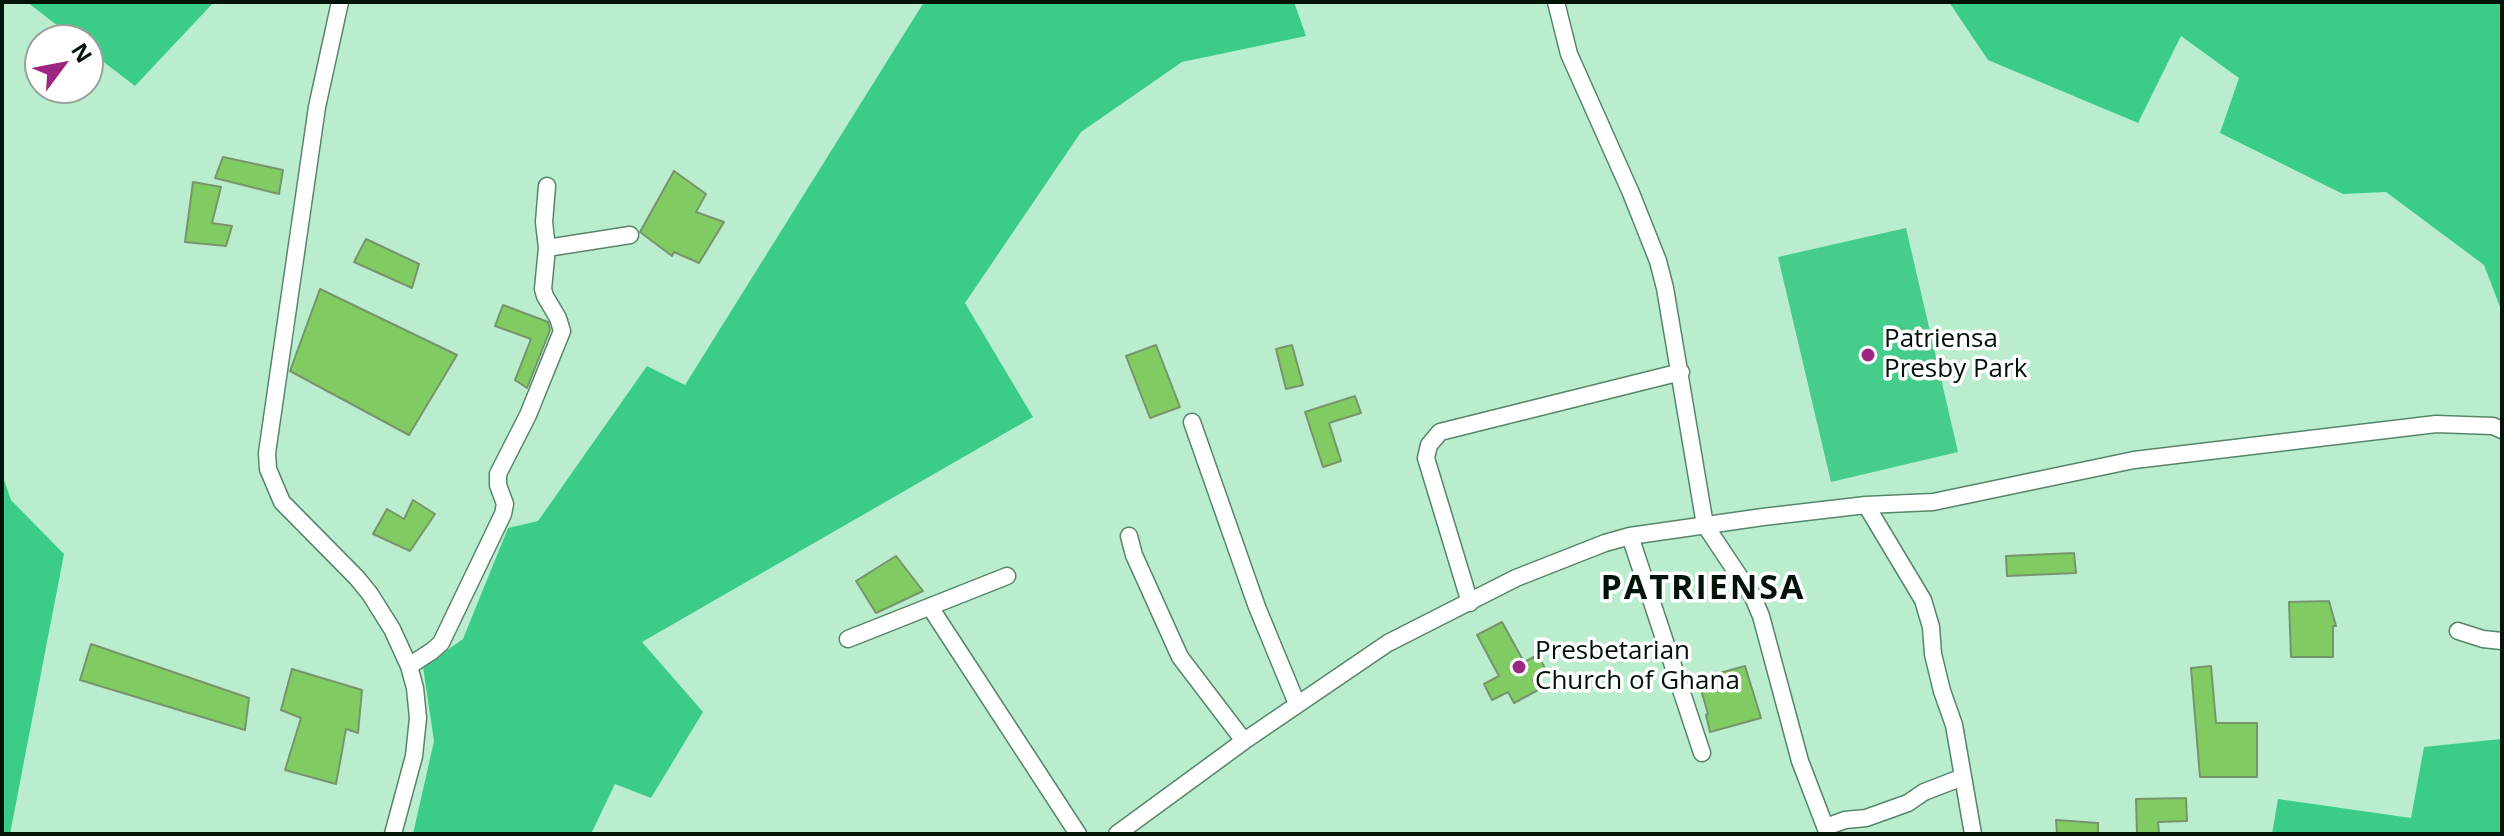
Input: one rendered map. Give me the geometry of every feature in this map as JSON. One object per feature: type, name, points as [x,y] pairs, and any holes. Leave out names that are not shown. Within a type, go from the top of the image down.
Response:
[{"type":"street","points":[[340,2],[317,107],[267,453],[268,469],[282,502],[370,594],[392,629],[409,666],[418,718],[414,756],[393,834]]},
{"type":"street","points":[[1556,2],[1569,54],[1658,261],[1681,372],[1705,525],[1753,597],[1761,616],[1800,761],[1827,830],[1845,820],[1866,818],[1908,803],[1924,792],[1963,777]]},
{"type":"street","points":[[409,666],[441,643],[505,510],[498,474],[528,415],[562,331],[543,289],[547,248],[544,222],[547,186]]},
{"type":"street","points":[[547,248],[630,235]]},
{"type":"street","points":[[1470,603],[1426,458],[1429,445],[1440,432],[1681,372]]},
{"type":"street","points":[[1192,422],[1257,607],[1297,704]]},
{"type":"street","points":[[1125,831],[1244,741],[1388,643],[1516,578],[1605,543],[1630,536],[1705,525],[1866,505],[1933,502],[2134,460],[2436,424],[2493,426],[2502,430]]},
{"type":"street","points":[[1866,505],[1923,600],[1942,691],[1954,725],[1973,834]]},
{"type":"street","points":[[1129,536],[1134,555],[1180,657],[1244,741]]},
{"type":"street","points":[[1630,536],[1702,753]]},
{"type":"street","points":[[848,639],[1007,576]]},
{"type":"street","points":[[930,607],[1078,834]]},
{"type":"street","points":[[2458,631],[2502,641]]},
{"type":"green space","points":[[27,2],[214,2],[135,86],[104,62],[104,24],[55,24]]},
{"type":"green space","points":[[924,2],[1294,2],[1306,36],[1182,62],[1081,132],[965,303],[1033,417],[642,642],[703,712],[651,798],[615,784],[591,834],[413,834],[434,741],[423,667],[463,639],[508,528],[538,521],[647,366],[685,385]]},
{"type":"green space","points":[[1949,2],[2502,2],[2502,312],[2484,265],[2386,192],[2343,194],[2220,133],[2239,78],[2181,36],[2138,123],[1988,60]]},
{"type":"green space","name":"Patriensa Presby Park","points":[[1906,228],[1958,452],[1831,482],[1778,257]]},
{"type":"green space","points":[[2,474],[11,500],[64,554],[10,834],[2,834]]},
{"type":"green space","points":[[2502,729],[2502,834],[2272,834],[2278,799],[2411,818],[2424,747],[2501,739]]},
{"type":"building","points":[[223,157],[283,170],[279,194],[215,178]]},
{"type":"building","points":[[674,171],[706,194],[696,212],[724,222],[699,263],[674,252],[672,256],[640,232]]},
{"type":"building","points":[[193,182],[221,187],[212,223],[232,226],[226,246],[185,242]]},
{"type":"building","points":[[366,239],[419,264],[412,288],[354,262]]},
{"type":"building","points":[[320,289],[457,355],[409,435],[290,371]]},
{"type":"building","points":[[503,305],[548,322],[550,330],[527,388],[515,380],[531,339],[495,326]]},
{"type":"building","points":[[1156,345],[1180,407],[1150,418],[1126,356]]},
{"type":"building","points":[[1292,345],[1303,385],[1286,389],[1276,349]]},
{"type":"building","points":[[1355,396],[1361,413],[1329,423],[1341,461],[1323,467],[1305,412]]},
{"type":"building","points":[[413,500],[435,514],[410,551],[373,534],[387,509],[404,519]]},
{"type":"building","points":[[2074,553],[2076,573],[2007,576],[2006,556]]},
{"type":"building","points":[[896,556],[923,591],[876,613],[856,581]]},
{"type":"building","points":[[2329,601],[2336,626],[2333,626],[2333,657],[2291,657],[2289,602]]},
{"type":"building","name":"Presbetarian Church of Ghana","points":[[1502,622],[1524,662],[1538,655],[1547,672],[1533,680],[1538,690],[1514,703],[1508,692],[1492,700],[1484,684],[1499,676],[1477,635]]},
{"type":"building","points":[[91,644],[249,698],[245,730],[80,680]]},
{"type":"building","points":[[1745,666],[1761,718],[1710,732],[1698,679]]},
{"type":"building","points":[[2211,666],[2216,723],[2257,723],[2257,777],[2200,777],[2191,668]]},
{"type":"building","points":[[292,669],[362,690],[358,733],[346,729],[336,784],[285,770],[301,718],[281,710]]},
{"type":"building","points":[[2186,798],[2187,821],[2158,822],[2159,834],[2137,834],[2136,799]]},
{"type":"building","points":[[2056,820],[2098,823],[2098,834],[2057,834]]},
{"type":"place","name":"Patriensa Presby Park","points":[[1868,355]]},
{"type":"place","name":"Presbetarian Church of Ghana","points":[[1519,667]]},
{"type":"district","name":"PATRIENSA","points":[[1703,589]]}]
